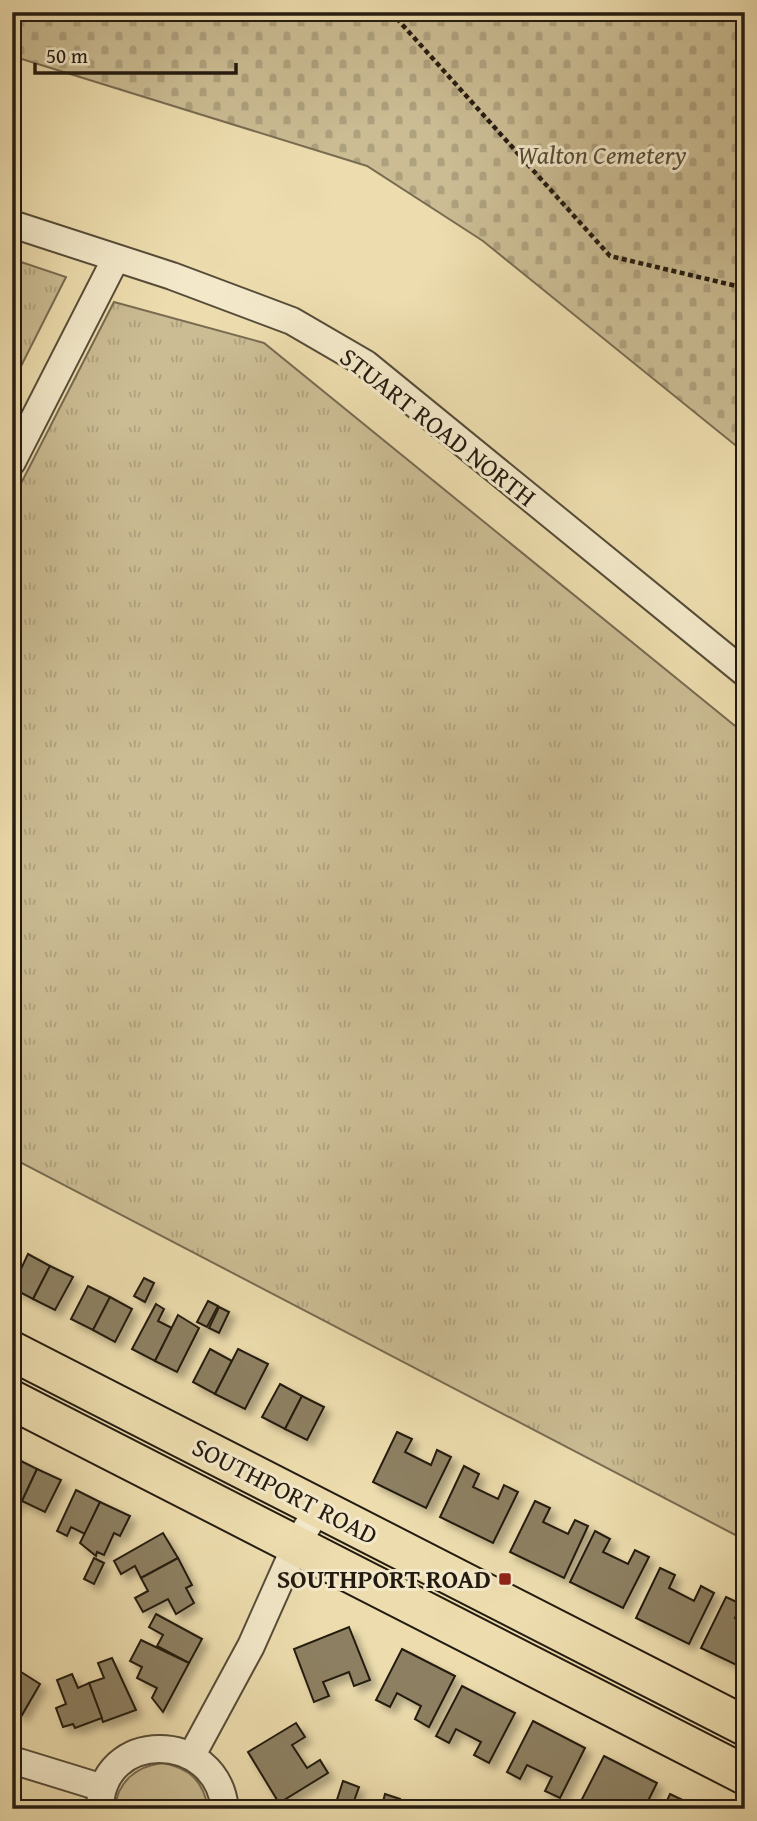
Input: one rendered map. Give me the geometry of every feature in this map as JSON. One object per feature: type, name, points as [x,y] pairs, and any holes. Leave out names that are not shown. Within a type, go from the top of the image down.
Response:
[{"type":"main road","name":"SOUTHPORT ROAD","points":[[12,1351],[745,1726]]},
{"type":"main road","name":"SOUTHPORT ROAD","points":[[12,1401],[745,1775]]},
{"type":"street","name":"STUART ROAD NORTH","points":[[12,224],[115,260],[172,276],[292,321],[366,364],[745,673]]},
{"type":"street","points":[[12,462],[115,260]]},
{"type":"street","points":[[192,1755],[251,1646],[296,1545],[318,1508]]},
{"type":"street","points":[[12,1760],[102,1798],[114,1769],[143,1750],[164,1747],[192,1755],[215,1776],[225,1809]]},
{"type":"path","points":[[391,12],[610,256],[745,288]]},
{"type":"green space","name":"Walton Cemetery","points":[[12,12],[745,12],[745,453],[483,241],[367,166],[12,56]]},
{"type":"green space","points":[[12,259],[66,277],[12,384]]},
{"type":"green space","points":[[114,302],[264,343],[745,734],[745,1540],[12,1158],[12,501]]},
{"type":"green space","points":[[163,1763],[181,1768],[194,1778],[203,1791],[208,1809],[115,1809],[120,1790],[130,1777],[137,1771]]},
{"type":"building","points":[[28,1254],[50,1266],[33,1299],[12,1288]]},
{"type":"building","points":[[50,1266],[73,1277],[55,1310],[33,1299]]},
{"type":"building","points":[[144,1278],[154,1283],[145,1302],[134,1296]]},
{"type":"building","points":[[88,1286],[110,1297],[93,1330],[71,1319]]},
{"type":"building","points":[[110,1297],[132,1309],[115,1342],[93,1330]]},
{"type":"building","points":[[208,1301],[218,1306],[207,1327],[197,1322]]},
{"type":"building","points":[[156,1304],[164,1309],[158,1321],[172,1328],[155,1361],[132,1349]]},
{"type":"building","points":[[219,1307],[229,1312],[219,1333],[209,1328]]},
{"type":"building","points":[[178,1315],[199,1328],[177,1372],[155,1361]]},
{"type":"building","points":[[210,1349],[232,1361],[215,1394],[193,1382]]},
{"type":"building","points":[[238,1349],[268,1364],[245,1409],[215,1394]]},
{"type":"building","points":[[280,1384],[302,1396],[285,1429],[262,1417]]},
{"type":"building","points":[[302,1396],[324,1407],[307,1440],[285,1429]]},
{"type":"building","points":[[397,1432],[412,1439],[405,1452],[431,1465],[437,1450],[451,1457],[426,1508],[373,1482]]},
{"type":"building","points":[[13,1457],[37,1469],[22,1501],[18,1499],[13,1509]]},
{"type":"building","points":[[464,1466],[479,1474],[473,1487],[498,1499],[504,1485],[518,1492],[493,1543],[440,1517]]},
{"type":"building","points":[[37,1469],[61,1480],[45,1512],[22,1501]]},
{"type":"building","points":[[76,1490],[100,1502],[85,1534],[71,1527],[67,1536],[57,1531]]},
{"type":"building","points":[[535,1501],[550,1508],[543,1522],[568,1534],[575,1520],[588,1526],[564,1578],[510,1552]]},
{"type":"building","points":[[100,1502],[130,1516],[120,1536],[114,1533],[104,1555],[97,1552],[96,1556],[80,1543]]},
{"type":"building","points":[[595,1531],[610,1539],[603,1552],[628,1564],[635,1550],[649,1557],[623,1608],[570,1582]]},
{"type":"building","points":[[163,1533],[178,1558],[141,1578],[135,1566],[121,1574],[114,1561]]},
{"type":"building","points":[[94,1558],[104,1563],[94,1584],[84,1579]]},
{"type":"building","points":[[178,1558],[192,1585],[186,1588],[194,1603],[176,1614],[168,1599],[143,1612],[135,1598],[148,1591],[141,1578]]},
{"type":"building","points":[[660,1568],[675,1575],[669,1588],[694,1601],[701,1586],[714,1593],[689,1644],[636,1618]]},
{"type":"building","points":[[726,1597],[741,1604],[735,1618],[745,1623],[745,1669],[701,1648]]},
{"type":"building","points":[[156,1614],[202,1639],[189,1663],[157,1646],[163,1635],[149,1627]]},
{"type":"building","points":[[349,1627],[370,1680],[354,1686],[349,1672],[323,1682],[329,1696],[314,1702],[294,1649]]},
{"type":"building","points":[[141,1640],[189,1663],[163,1712],[152,1698],[157,1688],[137,1678],[142,1667],[130,1661]]},
{"type":"building","points":[[402,1649],[455,1676],[429,1727],[415,1719],[421,1706],[397,1693],[390,1707],[376,1700]]},
{"type":"building","points":[[112,1658],[136,1710],[103,1722],[89,1683],[104,1678],[98,1663]]},
{"type":"building","points":[[18,1670],[40,1684],[22,1715],[12,1709],[12,1680]]},
{"type":"building","points":[[72,1674],[78,1688],[89,1683],[102,1718],[75,1728],[73,1724],[63,1727],[56,1708],[66,1704],[57,1680]]},
{"type":"building","points":[[462,1686],[515,1713],[489,1763],[474,1755],[481,1742],[456,1729],[449,1743],[436,1736]]},
{"type":"building","points":[[533,1721],[585,1748],[560,1798],[545,1791],[552,1777],[527,1765],[520,1779],[507,1772]]},
{"type":"building","points":[[296,1723],[305,1737],[292,1745],[307,1768],[320,1760],[328,1773],[279,1803],[248,1752]]},
{"type":"building","points":[[604,1756],[657,1783],[644,1809],[616,1809],[598,1800],[594,1809],[578,1807]]},
{"type":"building","points":[[343,1781],[359,1787],[354,1801],[379,1809],[334,1809]]},
{"type":"building","points":[[385,1794],[400,1799],[397,1809],[381,1809]]},
{"type":"building","points":[[670,1794],[701,1809],[663,1809]]},
{"type":"place","name":"SOUTHPORT ROAD","points":[[505,1579]]}]
